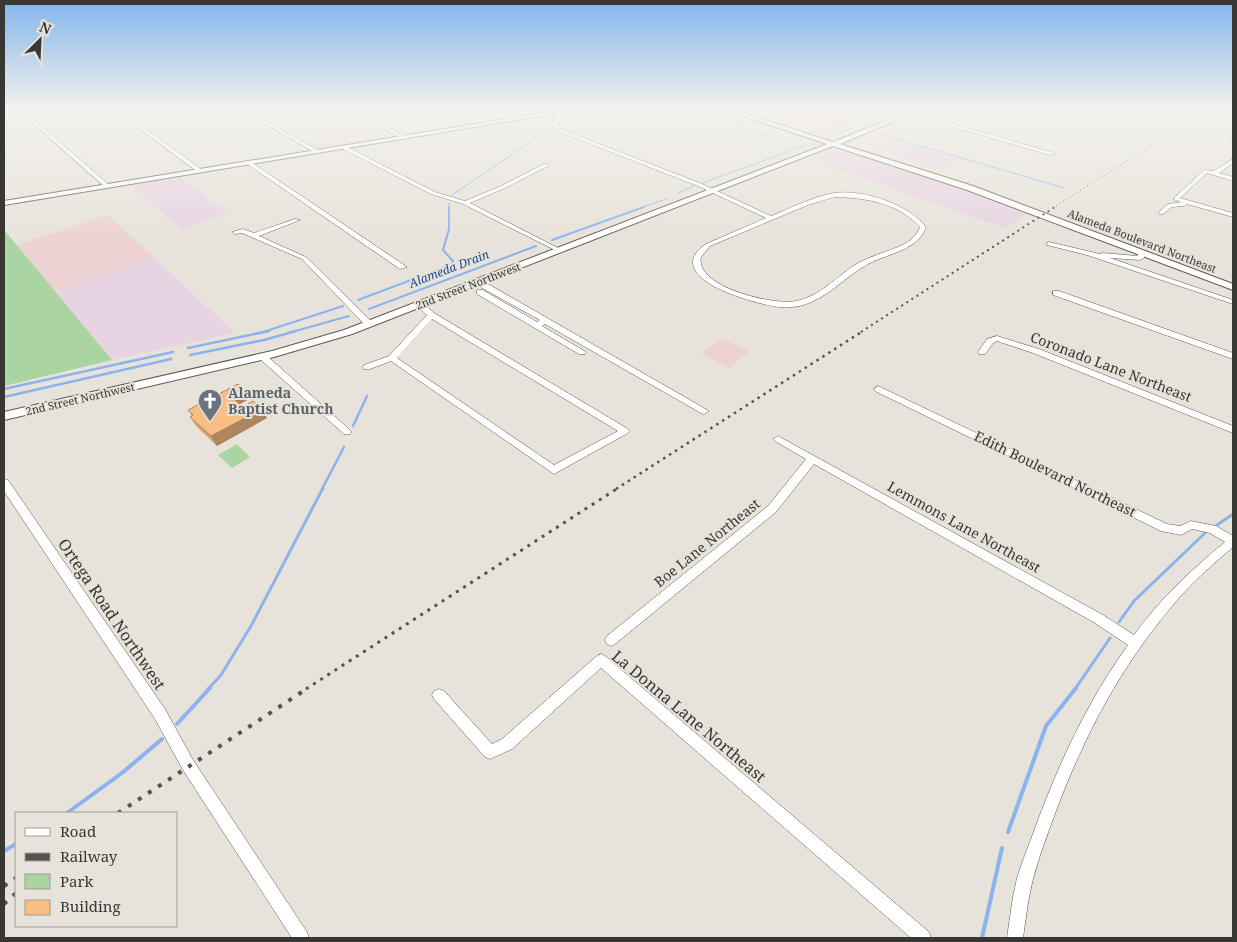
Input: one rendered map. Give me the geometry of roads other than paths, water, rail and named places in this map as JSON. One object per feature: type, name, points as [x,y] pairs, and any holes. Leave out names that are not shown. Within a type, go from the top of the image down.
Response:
[{"type":"main road","points":[[4,203],[306,154]]},
{"type":"main road","name":"2nd Street Northwest","points":[[4,416],[263,357],[369,324],[420,304],[479,287],[561,251],[810,154]]},
{"type":"main road","points":[[877,154],[919,166],[1044,214]]},
{"type":"main road","name":"Alameda Boulevard Northeast","points":[[1044,214],[1233,287]]},
{"type":"main road","name":"Alameda Boulevard Northeast","points":[[1044,214],[1233,283]]},
{"type":"street","points":[[70,154],[107,186]]},
{"type":"street","points":[[177,154],[200,171]]},
{"type":"street","points":[[357,154],[432,193],[465,203],[561,251]]},
{"type":"street","points":[[619,154],[714,192],[770,218],[823,197],[848,195],[878,201],[900,209],[911,215],[923,227],[920,237],[912,243],[864,263],[845,273],[823,293],[812,300],[796,304],[771,304],[754,300],[729,290],[705,277],[698,269],[696,260],[700,251],[708,244],[770,218]]},
{"type":"street","points":[[1215,174],[1233,161]]},
{"type":"street","points":[[249,163],[404,267]]},
{"type":"street","points":[[465,203],[503,187],[546,165]]},
{"type":"street","points":[[1233,179],[1206,171],[1176,199],[1233,217]]},
{"type":"street","points":[[1160,213],[1170,205],[1178,203],[1233,217]]},
{"type":"street","points":[[255,235],[297,220]]},
{"type":"street","points":[[235,232],[243,231],[255,235],[304,258],[369,324]]},
{"type":"street","points":[[1049,244],[1089,253],[1233,302]]},
{"type":"street","points":[[1089,253],[1140,258],[1142,253]]},
{"type":"street","points":[[479,287],[540,323],[704,411]]},
{"type":"street","points":[[1056,293],[1233,356]]},
{"type":"street","points":[[392,358],[554,470],[625,431],[431,315],[420,304]]},
{"type":"street","points":[[367,367],[392,358],[431,315]]},
{"type":"street","points":[[540,323],[582,352]]},
{"type":"street","name":"Coronado Lane Northeast","points":[[982,352],[990,341],[997,338],[1036,351],[1233,430]]},
{"type":"street","points":[[263,357],[347,432]]},
{"type":"street","name":"Edith Boulevard Northeast","points":[[878,389],[1165,528],[1181,531],[1192,525],[1212,529],[1233,541],[1188,580],[1159,610],[1134,642],[1103,694],[1061,775],[1025,878],[1015,938]]},
{"type":"street","name":"Lemmons Lane Northeast","points":[[778,439],[1092,615],[1134,642]]},
{"type":"street","name":"Boe Lane Northeast","points":[[611,640],[772,509],[812,459]]},
{"type":"street","name":"Ortega Road Northwest","points":[[4,483],[160,714],[188,765],[301,938]]},
{"type":"street","name":"La Donna Lane Northeast","points":[[439,695],[490,752],[507,744],[600,660],[923,938]]},
{"type":"waterway","points":[[452,195],[513,154]]},
{"type":"waterway","name":"Alameda Drain","points":[[703,183],[782,154]]},
{"type":"waterway","points":[[948,154],[1064,188]]},
{"type":"waterway","points":[[678,193],[694,186]]},
{"type":"waterway","name":"Alameda Drain","points":[[640,208],[666,199]]},
{"type":"waterway","points":[[358,300],[451,265],[453,261],[443,250],[449,229],[449,203]]},
{"type":"waterway","name":"Alameda Drain","points":[[552,240],[644,207]]},
{"type":"waterway","name":"Alameda Drain","points":[[369,309],[536,246]]},
{"type":"waterway","points":[[263,332],[343,306]]},
{"type":"waterway","name":"Alameda Drain","points":[[292,332],[349,316]]},
{"type":"waterway","points":[[188,348],[269,331]]},
{"type":"waterway","name":"Alameda Drain","points":[[190,355],[264,340],[296,331]]},
{"type":"waterway","points":[[4,389],[173,352]]},
{"type":"waterway","name":"Alameda Drain","points":[[4,397],[171,359]]},
{"type":"waterway","points":[[353,426],[367,396]]},
{"type":"waterway","points":[[322,489],[344,447]]},
{"type":"waterway","points":[[208,689],[221,675],[251,626],[323,488]]},
{"type":"waterway","points":[[1217,525],[1233,514]]},
{"type":"waterway","points":[[1119,622],[1134,601],[1205,533]]},
{"type":"waterway","points":[[1075,689],[1110,638]]},
{"type":"waterway","points":[[177,724],[210,688]]},
{"type":"waterway","points":[[1008,832],[1046,726],[1076,688]]},
{"type":"waterway","points":[[68,812],[122,773],[162,739]]},
{"type":"waterway","points":[[4,851],[15,845]]},
{"type":"waterway","points":[[982,938],[1002,848]]},
{"type":"railway","points":[[1053,208],[1137,154]]},
{"type":"railway","points":[[861,332],[1055,207]]},
{"type":"railway","points":[[616,489],[863,331]]},
{"type":"railway","points":[[306,689],[618,488]]},
{"type":"railway","points":[[120,812],[308,688]]},
{"type":"railway","points":[[4,886],[15,879]]},
{"type":"railway","points":[[4,904],[15,894]]},
{"type":"place","name":"Alameda Baptist Church","points":[[210,422]]}]
